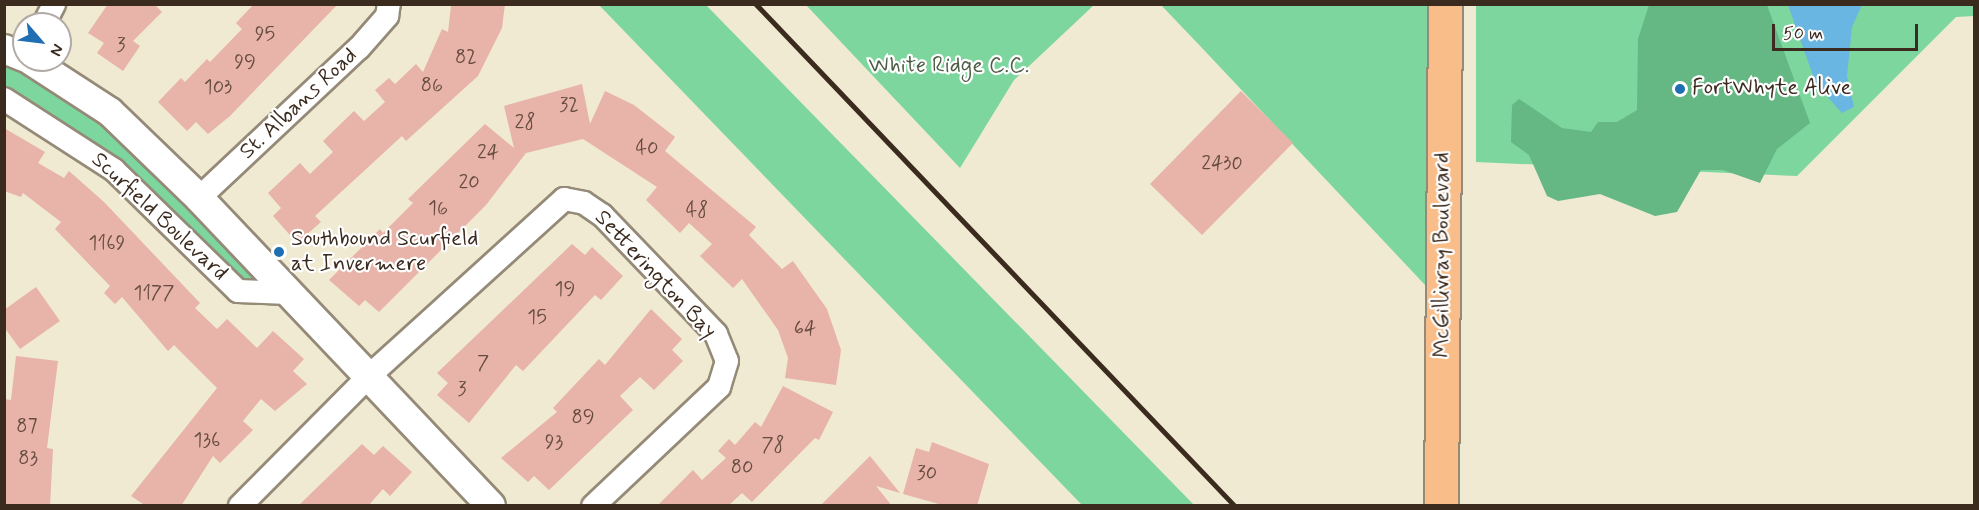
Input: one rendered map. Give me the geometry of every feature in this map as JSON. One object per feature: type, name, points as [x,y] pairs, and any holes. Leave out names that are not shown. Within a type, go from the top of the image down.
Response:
[{"type":"main road","name":"McGillivray Boulevard","points":[[1441,506],[1445,4]]},
{"type":"street","name":"St. Albans Road","points":[[199,198],[359,48],[387,16],[389,4]]},
{"type":"street","name":"Scurfield Boulevard","points":[[48,72],[110,112],[199,198],[491,506]]},
{"type":"street","name":"Scurfield Boulevard","points":[[4,99],[114,170],[238,291],[289,293]]},
{"type":"street","name":"Setterington Bay","points":[[240,506],[368,377],[534,221],[564,199],[584,203],[602,215],[716,334],[727,361],[719,387],[593,506]]},
{"type":"green space","points":[[599,5],[706,5],[1194,505],[1082,505]]},
{"type":"green space","name":"White Ridge C.C.","points":[[806,5],[1094,5],[1014,80],[960,168]]},
{"type":"green space","points":[[1161,5],[1445,5],[1442,303],[1203,49]]},
{"type":"green space","name":"FortWhyte Alive","points":[[1476,5],[1974,5],[1974,16],[1956,17],[1797,176],[1476,162]]},
{"type":"green space","points":[[1649,5],[1767,5],[1810,123],[1777,149],[1760,183],[1723,170],[1701,170],[1677,212],[1655,216],[1600,194],[1558,201],[1547,196],[1529,155],[1511,142],[1512,105],[1519,99],[1562,128],[1591,132],[1598,122],[1617,122],[1637,110],[1638,39]]},
{"type":"green space","points":[[4,49],[12,54],[12,72],[43,72],[110,112],[289,293],[238,291],[114,170],[5,99]]},
{"type":"water","points":[[1788,5],[1862,5],[1852,27],[1847,76],[1854,107],[1842,113],[1816,84]]},
{"type":"building","points":[[108,4],[154,4],[162,12],[133,41],[140,46],[123,71],[97,53],[104,43],[88,33]]},
{"type":"building","points":[[254,4],[338,4],[230,116],[208,134],[196,122],[187,131],[158,102],[181,78],[185,82],[207,59],[210,62],[242,29],[236,23]]},
{"type":"building","points":[[505,4],[502,28],[478,76],[406,141],[402,136],[315,216],[321,222],[297,243],[273,216],[281,208],[268,193],[300,163],[310,174],[333,152],[323,141],[354,111],[364,121],[385,102],[375,90],[389,78],[395,84],[416,64],[423,72],[442,29],[448,32],[451,6]]},
{"type":"building","points":[[582,84],[590,124],[605,91],[634,105],[675,137],[665,151],[756,227],[749,235],[782,269],[793,261],[827,309],[841,350],[836,385],[785,378],[788,358],[778,330],[742,279],[733,288],[700,256],[712,244],[689,223],[680,233],[646,200],[657,187],[583,139],[526,153],[486,205],[379,312],[365,300],[359,306],[329,280],[380,229],[383,233],[413,203],[408,199],[485,124],[514,148],[504,106]]},
{"type":"building","points":[[1241,91],[1293,143],[1202,235],[1150,184]]},
{"type":"building","points":[[4,128],[45,152],[38,163],[64,178],[69,171],[104,202],[200,303],[195,308],[217,329],[227,319],[257,348],[273,331],[304,359],[293,371],[307,384],[275,411],[261,399],[243,421],[253,430],[220,463],[213,456],[181,506],[146,506],[131,496],[217,388],[174,345],[168,351],[122,297],[115,304],[104,293],[110,286],[55,229],[61,222],[23,193],[21,197],[4,191]]},
{"type":"building","points":[[572,244],[585,255],[592,247],[623,276],[601,300],[595,295],[523,371],[516,365],[469,423],[437,395],[448,383],[437,373]]},
{"type":"building","points":[[36,287],[60,321],[20,349],[4,327],[4,310]]},
{"type":"building","points":[[651,309],[682,339],[672,350],[683,361],[654,390],[640,377],[620,396],[633,410],[549,490],[534,476],[528,482],[501,458],[557,412],[553,408],[599,359],[605,365]]},
{"type":"building","points":[[16,356],[58,361],[47,448],[53,449],[50,506],[4,506],[4,399],[11,400]]},
{"type":"building","points":[[783,386],[833,412],[819,440],[815,438],[752,502],[742,493],[728,506],[657,506],[693,470],[702,480],[726,458],[718,451],[729,439],[735,445],[755,422],[761,427]]},
{"type":"building","points":[[932,442],[989,464],[977,506],[946,506],[903,494],[916,448],[929,452]]},
{"type":"building","points":[[362,444],[374,455],[383,446],[412,472],[390,496],[383,489],[368,506],[298,506]]},
{"type":"building","points":[[870,456],[900,493],[876,486],[892,506],[820,506]]},
{"type":"railway","points":[[756,4],[1235,506]]},
{"type":"place","name":"FortWhyte Alive","points":[[1680,89]]},
{"type":"place","name":"Southbound Scurfield at Invermere","points":[[279,252]]}]
